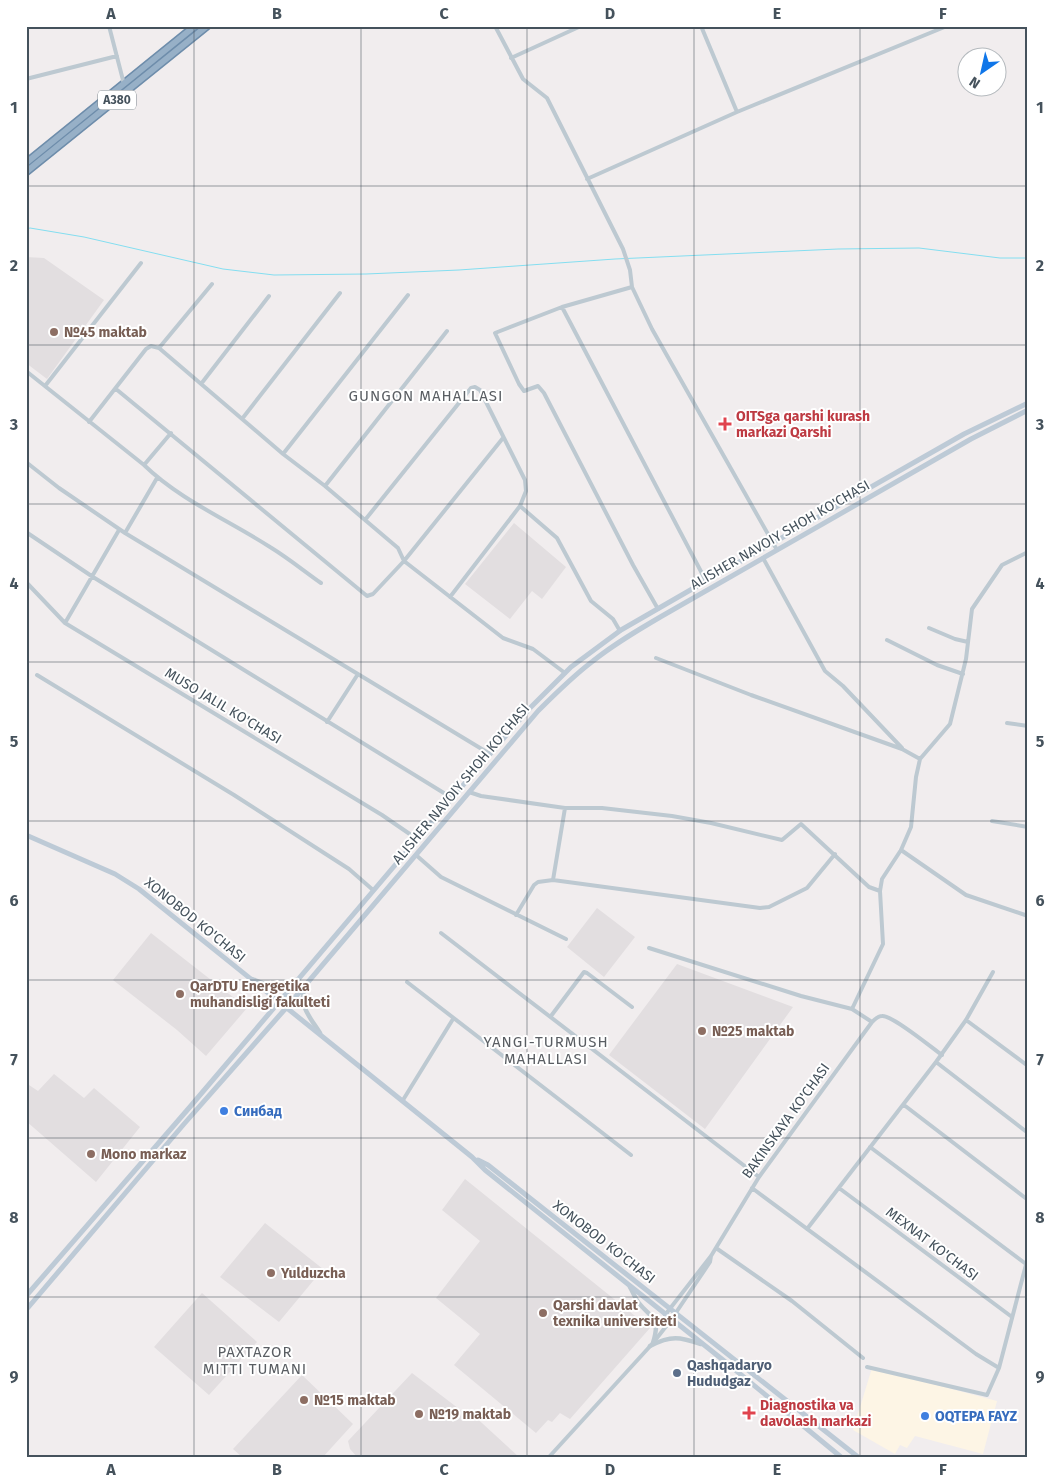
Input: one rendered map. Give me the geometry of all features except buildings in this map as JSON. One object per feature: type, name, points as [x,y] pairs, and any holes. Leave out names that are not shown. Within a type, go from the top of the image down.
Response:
[{"type":"highway","name":"A380","points":[[26,163],[195,26]]},
{"type":"highway","name":"A380","points":[[26,172],[207,26]]},
{"type":"main road","name":"ALISHER NAVOIY SHOH KO'CHASI","points":[[26,1296],[300,978],[442,808],[529,709],[565,673],[620,631],[964,434],[1028,403]]},
{"type":"main road","name":"ALISHER NAVOIY SHOH KO'CHASI","points":[[26,1310],[538,711],[592,661],[620,641],[662,616],[970,439],[1028,410]]},
{"type":"main road","name":"XONOBOD KO'CHASI","points":[[26,835],[115,874],[139,889],[403,1100],[475,1159],[485,1170],[841,1457]]},
{"type":"main road","name":"XONOBOD KO'CHASI","points":[[475,1159],[488,1165],[858,1457]]},
{"type":"street","points":[[109,26],[124,84]]},
{"type":"street","points":[[495,26],[523,79],[547,98],[623,249],[630,270],[632,287],[652,329],[777,550]]},
{"type":"street","points":[[511,58],[581,26]]},
{"type":"street","points":[[702,26],[737,112]]},
{"type":"street","points":[[587,179],[737,112],[947,26]]},
{"type":"street","points":[[26,79],[117,56]]},
{"type":"street","points":[[45,386],[142,263]]},
{"type":"street","points":[[159,348],[212,284]]},
{"type":"street","points":[[632,287],[562,307],[495,334],[524,391],[538,386],[544,393],[628,556],[658,609]]},
{"type":"street","points":[[242,419],[340,293]]},
{"type":"street","points":[[283,454],[408,295]]},
{"type":"street","points":[[201,384],[270,296]]},
{"type":"street","points":[[562,307],[706,581]]},
{"type":"street","points":[[325,486],[447,331]]},
{"type":"street","points":[[89,422],[146,349],[151,346],[159,348],[283,454],[325,486],[398,548],[404,561],[503,638],[533,649],[565,673]]},
{"type":"street","points":[[26,370],[144,465],[157,478],[208,511],[270,547],[321,583]]},
{"type":"street","points":[[365,520],[471,388],[475,387],[480,390],[525,480],[526,491],[520,506],[450,597]]},
{"type":"street","points":[[116,389],[367,596],[373,594],[404,561],[503,438]]},
{"type":"street","points":[[144,465],[171,433]]},
{"type":"street","points":[[26,462],[59,488],[119,530],[490,754]]},
{"type":"street","points":[[125,533],[157,478]]},
{"type":"street","points":[[520,506],[557,538],[591,601],[612,619],[620,631]]},
{"type":"street","points":[[65,623],[119,530]]},
{"type":"street","points":[[26,532],[93,577],[452,798]]},
{"type":"street","points":[[760,552],[825,671],[843,686],[902,749]]},
{"type":"street","points":[[852,1010],[883,944],[880,891],[882,879],[901,850],[911,827],[916,777],[920,759],[950,724],[963,674],[972,609],[1002,565],[1028,552]]},
{"type":"street","name":"MUSO JALIL KO'CHASI","points":[[26,582],[65,623],[382,815],[417,839]]},
{"type":"street","points":[[929,628],[955,639],[968,642]]},
{"type":"street","points":[[887,640],[937,665],[963,674]]},
{"type":"street","points":[[656,658],[902,749],[920,759]]},
{"type":"street","points":[[327,722],[358,674]]},
{"type":"street","points":[[37,675],[234,795],[349,869],[374,890]]},
{"type":"street","points":[[1007,723],[1028,726],[1028,739]]},
{"type":"street","points":[[469,792],[481,796],[565,808],[602,808],[672,816],[782,840],[801,824],[869,887],[880,891]]},
{"type":"street","points":[[442,808],[450,815]]},
{"type":"street","points":[[553,880],[565,808]]},
{"type":"street","points":[[992,821],[1028,827]]},
{"type":"street","points":[[901,850],[966,895],[1028,916]]},
{"type":"street","points":[[516,914],[534,885],[538,882],[553,880],[760,908],[769,907],[807,888],[835,854]]},
{"type":"street","points":[[416,855],[441,877],[566,939]]},
{"type":"street","points":[[441,933],[759,1177]]},
{"type":"street","points":[[648,948],[852,1010],[872,1022],[876,1018],[884,1016],[893,1020],[942,1054]]},
{"type":"street","points":[[551,1016],[584,972],[632,1007]]},
{"type":"street","points":[[807,1229],[942,1054],[966,1020],[994,972]]},
{"type":"street","points":[[247,977],[279,987],[288,985],[300,978]]},
{"type":"street","points":[[407,982],[631,1155]]},
{"type":"street","points":[[306,984],[302,1003],[322,1036]]},
{"type":"street","points":[[403,1100],[453,1019]]},
{"type":"street","points":[[966,1020],[1028,1066]]},
{"type":"street","name":"BAKINSKAYA KO'CHASI","points":[[665,1315],[711,1256],[759,1177],[872,1022]]},
{"type":"street","points":[[936,1062],[1028,1133]]},
{"type":"street","points":[[904,1105],[1028,1200]]},
{"type":"street","points":[[189,1108],[195,1113]]},
{"type":"street","points":[[870,1147],[1026,1264]]},
{"type":"street","points":[[752,1188],[976,1354],[998,1368]]},
{"type":"street","name":"MEXNAT KO'CHASI","points":[[839,1188],[1012,1318]]},
{"type":"street","points":[[716,1248],[792,1302],[863,1358]]},
{"type":"street","name":"BAKINSKAYA KO'CHASI","points":[[549,1457],[652,1344],[671,1320],[710,1262],[711,1256]]},
{"type":"street","points":[[867,1367],[986,1395],[998,1368],[1028,1257]]},
{"type":"street","points":[[43,1277],[50,1282]]},
{"type":"street","points":[[630,1286],[637,1301],[656,1321],[656,1331],[652,1344]]},
{"type":"street","points":[[652,1344],[672,1337],[702,1344]]},
{"type":"shaded area","name":"№45 maktab","points":[[26,257],[44,258],[104,300],[47,379],[26,363]]},
{"type":"shaded area","points":[[514,523],[566,567],[542,599],[532,591],[510,619],[465,584]]},
{"type":"shaded area","points":[[597,908],[635,937],[604,977],[567,947]]},
{"type":"shaded area","name":"QarDTU Energetika muhandisligi fakulteti","points":[[151,933],[247,1008],[206,1056],[177,1030],[113,980]]},
{"type":"shaded area","name":"№25 maktab","points":[[677,964],[793,1007],[705,1129],[609,1055]]},
{"type":"shaded area","name":"Mono markaz","points":[[54,1074],[84,1098],[94,1088],[140,1127],[96,1182],[26,1121],[26,1083],[38,1091]]},
{"type":"shaded area","name":"Qarshi davlat texnika universiteti","points":[[465,1179],[650,1328],[570,1419],[560,1413],[552,1422],[548,1420],[536,1433],[454,1365],[480,1334],[436,1298],[480,1241],[442,1210]]},
{"type":"shaded area","name":"Yulduzcha","points":[[265,1223],[323,1269],[279,1322],[220,1277]]},
{"type":"shaded area","points":[[202,1293],[257,1342],[209,1395],[154,1347]]},
{"type":"shaded area","name":"OQTEPA FAYZ","points":[[872,1368],[997,1401],[983,1454],[915,1436],[907,1448],[900,1445],[895,1454],[853,1430]]},
{"type":"shaded area","name":"№19 maktab","points":[[412,1373],[467,1415],[470,1412],[519,1457],[357,1457],[350,1449],[348,1441]]},
{"type":"shaded area","name":"№15 maktab","points":[[302,1375],[353,1424],[323,1457],[242,1457],[233,1449]]},
{"type":"waterway","points":[[26,229],[30,228],[84,237],[223,269],[274,275],[459,270],[615,259],[838,249],[919,248],[1000,258],[1028,258]]},
{"type":"place","name":"№45 maktab","points":[[54,332]]},
{"type":"place","name":"OITSga qarshi kurash markazi Qarshi","points":[[725,424]]},
{"type":"place","name":"QarDTU Energetika muhandisligi fakulteti","points":[[180,994]]},
{"type":"place","name":"№25 maktab","points":[[702,1031]]},
{"type":"place","name":"Синбад","points":[[224,1111]]},
{"type":"place","name":"Mono markaz","points":[[91,1154]]},
{"type":"place","name":"Yulduzcha","points":[[271,1273]]},
{"type":"place","name":"Qarshi davlat texnika universiteti","points":[[543,1313]]},
{"type":"place","name":"Qashqadaryo Hududgaz","points":[[677,1373]]},
{"type":"place","name":"№15 maktab","points":[[304,1400]]},
{"type":"place","name":"Diagnostika va davolash markazi","points":[[749,1413]]},
{"type":"place","name":"№19 maktab","points":[[419,1414]]},
{"type":"place","name":"OQTEPA FAYZ","points":[[925,1416]]},
{"type":"district","name":"GUNGON MAHALLASI","points":[[426,396]]},
{"type":"district","name":"YANGI-TURMUSH MAHALLASI","points":[[546,1050]]},
{"type":"district","name":"PAXTAZOR MITTI TUMANI","points":[[255,1360]]}]
